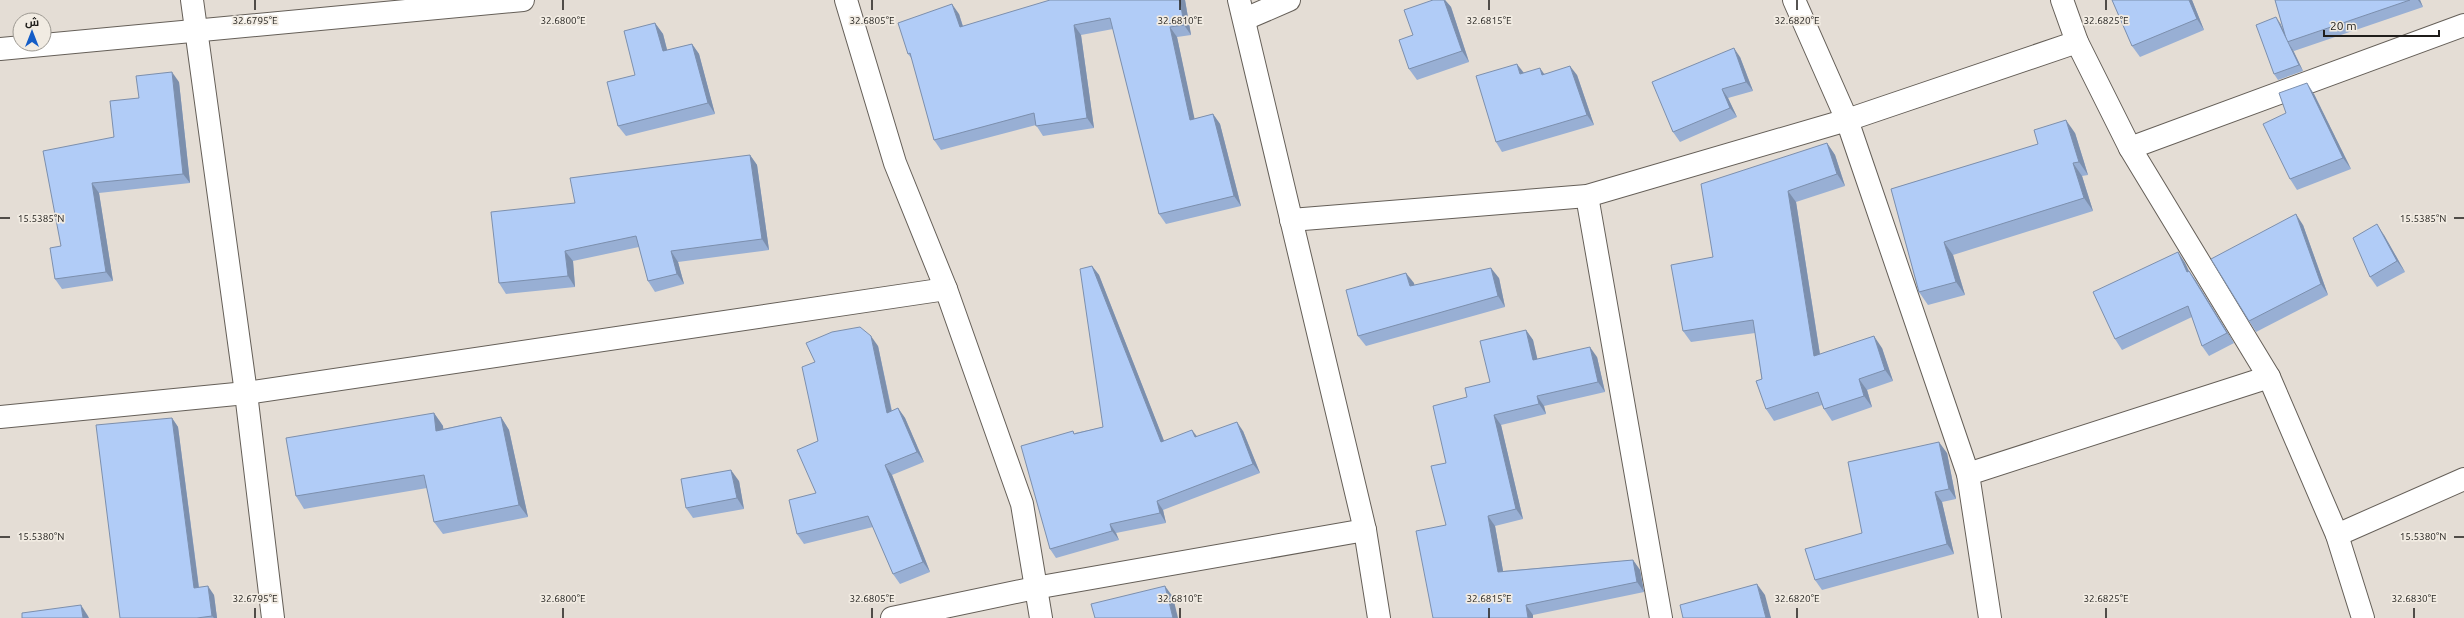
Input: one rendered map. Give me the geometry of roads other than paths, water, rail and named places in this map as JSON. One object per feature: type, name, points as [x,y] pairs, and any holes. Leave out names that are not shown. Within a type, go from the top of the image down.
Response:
[{"type":"street","points":[[192,0],[246,393],[274,618]]},
{"type":"street","points":[[0,49],[523,0]]},
{"type":"street","points":[[846,0],[895,163],[946,289],[1022,504],[1041,618]]},
{"type":"street","points":[[1289,0],[1242,10],[1365,530],[1379,618]]},
{"type":"street","points":[[1794,0],[1847,120],[1968,474],[1990,618]]},
{"type":"street","points":[[2062,0],[2077,42],[2130,148],[2268,377],[2337,535],[2363,618]]},
{"type":"street","points":[[2130,148],[2464,25]]},
{"type":"street","points":[[1291,220],[1588,196],[1847,120],[2077,42]]},
{"type":"street","points":[[1588,196],[1661,618]]},
{"type":"street","points":[[0,417],[246,393],[946,289]]},
{"type":"street","points":[[1968,474],[2268,377]]},
{"type":"street","points":[[2337,535],[2464,478]]},
{"type":"street","points":[[892,618],[1035,588],[1365,530]]}]
